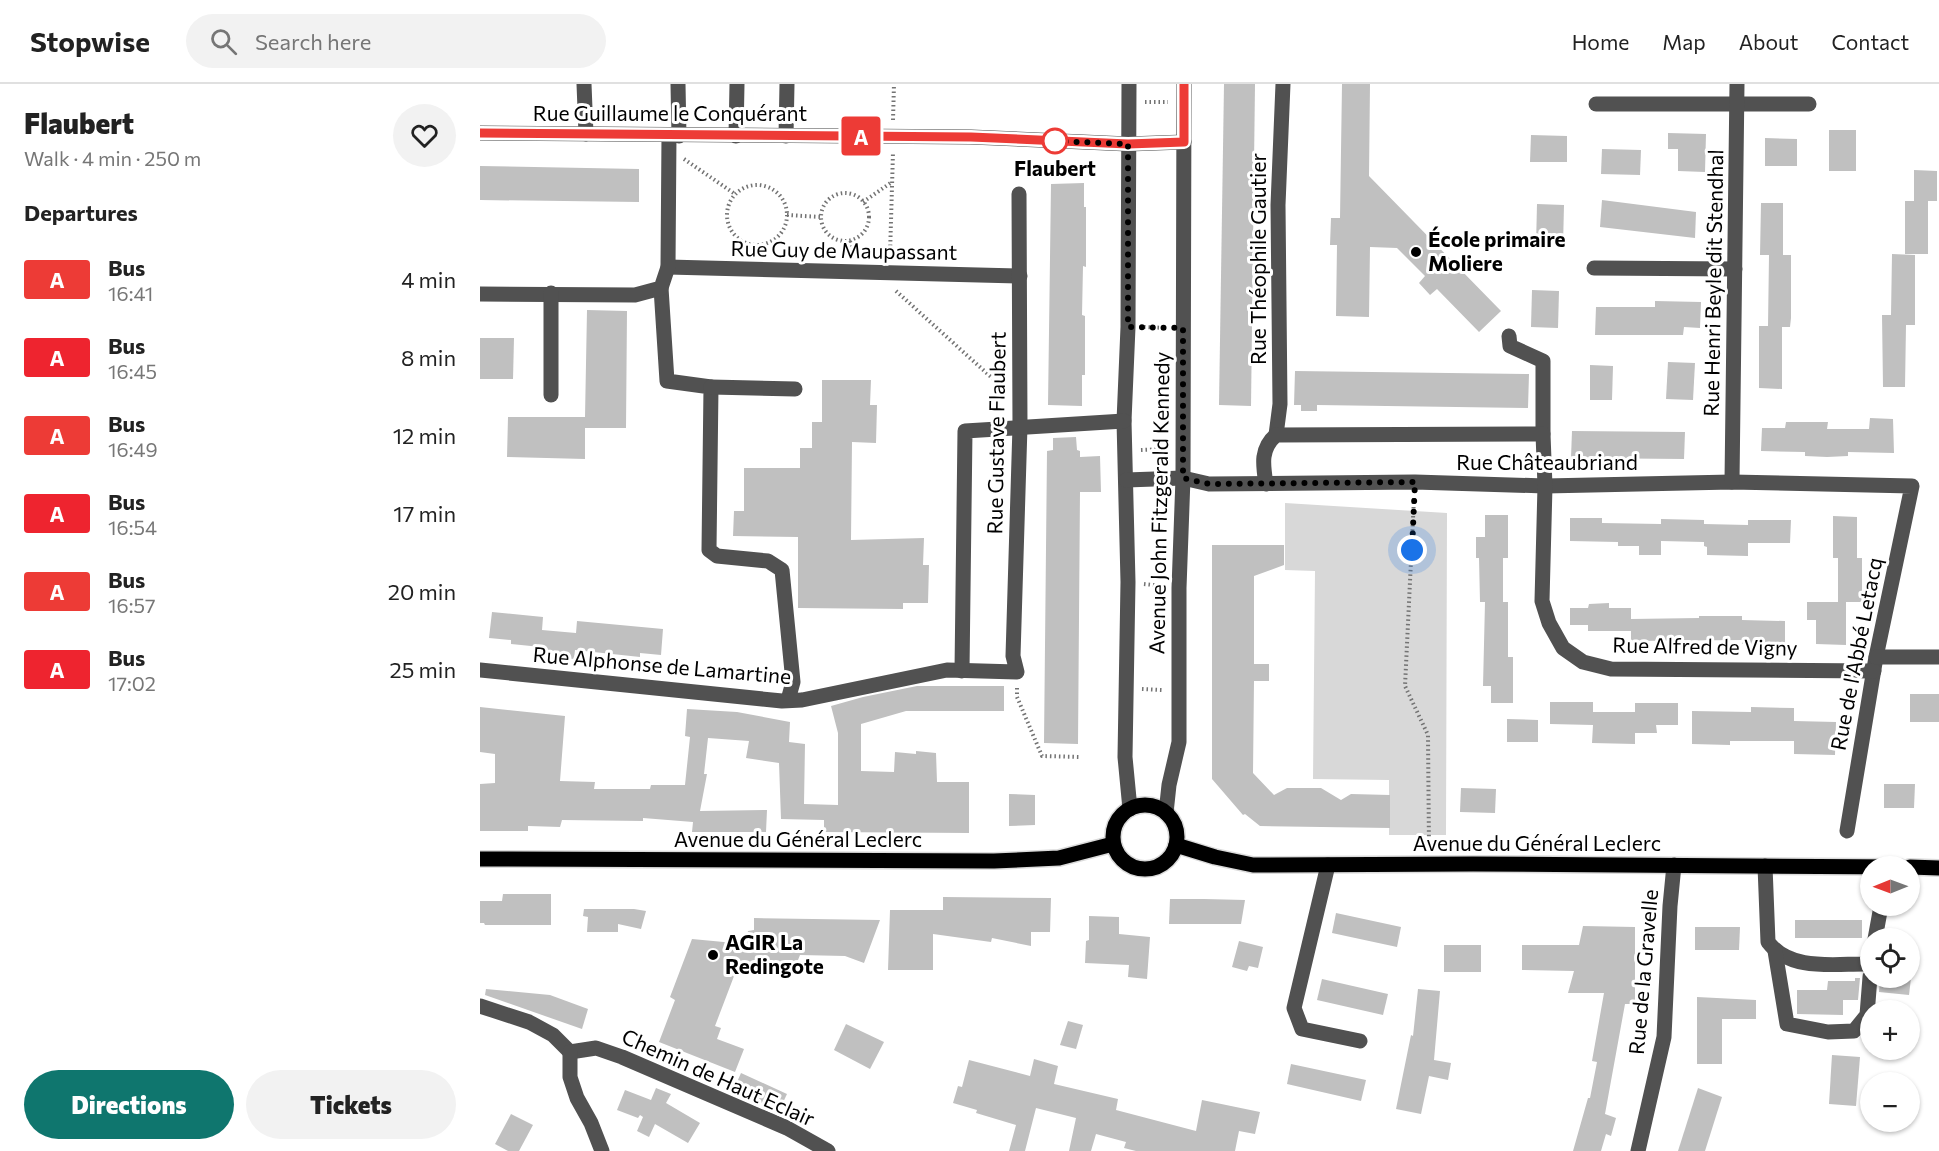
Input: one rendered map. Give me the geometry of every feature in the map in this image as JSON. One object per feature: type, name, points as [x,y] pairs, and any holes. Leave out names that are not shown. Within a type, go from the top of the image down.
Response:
[{"type":"main road","points":[[1137,806],[1152,806],[1166,813],[1175,828],[1176,845],[1166,861],[1149,869],[1139,869],[1122,861],[1113,844],[1113,830],[1119,818],[1137,806]]},
{"type":"main road","name":"Avenue du Général Leclerc","points":[[480,859],[993,861],[1059,858],[1113,844]]},
{"type":"main road","name":"Avenue du Général Leclerc","points":[[1176,845],[1215,858],[1253,865],[1860,867]]},
{"type":"main road","points":[[1920,867],[1939,868]]},
{"type":"street","points":[[584,84],[586,134]]},
{"type":"street","points":[[678,84],[674,135],[669,157],[668,267],[661,288],[667,381],[711,387],[795,389]]},
{"type":"street","points":[[736,84],[736,136]]},
{"type":"street","points":[[786,136],[787,84]]},
{"type":"street","name":"Avenue John Fitzgerald Kennedy","points":[[1129,84],[1128,327],[1124,422],[1128,582],[1125,757],[1130,809]]},
{"type":"street","name":"Avenue John Fitzgerald Kennedy","points":[[1166,813],[1169,786],[1179,742],[1179,588],[1183,478],[1184,84]]},
{"type":"street","name":"Rue Théophile Gautier","points":[[1266,484],[1263,460],[1268,442],[1276,435],[1280,404],[1278,206],[1283,84]]},
{"type":"street","name":"Rue Henri Beyle dit Stendhal","points":[[1732,482],[1737,84]]},
{"type":"street","points":[[1596,104],[1809,104]]},
{"type":"street","name":"Rue Guillaume le Conquérant","points":[[480,134],[971,137],[1128,144],[1184,142]]},
{"type":"street","name":"Rue Gustave Flaubert","points":[[1017,672],[1013,656],[1020,426],[1019,194]]},
{"type":"street","name":"Rue Guy de Maupassant","points":[[668,267],[1020,276]]},
{"type":"street","points":[[1594,268],[1735,269]]},
{"type":"street","points":[[480,294],[634,295],[661,288]]},
{"type":"street","points":[[550,396],[551,293]]},
{"type":"street","name":"Rue Alfred de Vigny","points":[[1509,336],[1510,346],[1543,361],[1545,486],[1542,602],[1549,623],[1563,648],[1583,662],[1611,669],[1875,664],[1939,657]]},
{"type":"street","points":[[711,387],[709,550],[717,556],[768,561],[782,570],[794,682],[788,700]]},
{"type":"street","points":[[962,671],[965,431],[1020,426],[1124,422]]},
{"type":"street","points":[[1276,435],[1543,434]]},
{"type":"street","name":"Rue Châteaubriand","points":[[1126,480],[1183,478],[1209,484],[1415,482],[1545,486],[1732,482],[1912,486]]},
{"type":"street","name":"Rue de l'Abbé Letacq","points":[[1847,831],[1875,664],[1912,486]]},
{"type":"street","name":"Rue Alphonse de Lamartine","points":[[480,670],[782,701],[802,700],[947,670],[1017,672]]},
{"type":"street","points":[[1328,865],[1294,1008],[1302,1029],[1360,1041]]},
{"type":"street","name":"Rue de la Gravelle","points":[[1638,1151],[1664,1036],[1674,865]]},
{"type":"street","points":[[1765,866],[1768,942],[1775,951],[1787,1024],[1828,1032],[1854,1031],[1867,1015],[1869,988]]},
{"type":"street","points":[[1775,951],[1806,964],[1860,964]]},
{"type":"street","points":[[480,1006],[529,1022],[553,1035],[570,1052],[570,1077],[577,1098],[591,1123],[602,1151]]},
{"type":"street","name":"Chemin de Haut Eclair","points":[[570,1052],[596,1048],[622,1056],[787,1128],[828,1151]]},
{"type":"path","points":[[1129,101],[1184,102]]},
{"type":"path","points":[[669,157],[687,159],[735,194]]},
{"type":"path","points":[[863,202],[892,182]]},
{"type":"path","points":[[759,184],[769,187],[784,200],[787,215],[784,230],[778,238],[760,246],[741,242],[733,235],[726,216],[727,206],[735,194],[748,186],[759,184]]},
{"type":"path","points":[[850,193],[863,202],[868,208],[868,225],[858,237],[850,240],[835,239],[828,234],[821,217],[824,206],[834,195],[850,193]]},
{"type":"path","points":[[787,215],[821,217]]},
{"type":"path","points":[[1128,327],[1183,328]]},
{"type":"path","points":[[1125,449],[1167,449]]},
{"type":"path","points":[[1415,482],[1405,686],[1428,735],[1430,864]]},
{"type":"path","points":[[1128,582],[1179,588]]},
{"type":"path","points":[[1017,672],[1017,697],[1042,756],[1081,757]]},
{"type":"path","points":[[1126,688],[1179,690]]},
{"type":"shaded area","points":[[1285,503],[1447,513],[1446,835],[1389,835],[1389,780],[1313,779],[1315,571],[1285,570]]},
{"type":"building","points":[[1224,84],[1255,84],[1251,406],[1219,405]]},
{"type":"building","points":[[1342,84],[1370,84],[1369,176],[1501,311],[1479,332],[1437,289],[1430,295],[1419,283],[1425,276],[1397,248],[1370,247],[1369,317],[1336,316],[1337,245],[1330,245],[1331,218],[1340,218]]},
{"type":"building","points":[[1829,130],[1856,130],[1856,171],[1829,171]]},
{"type":"building","points":[[1668,133],[1706,134],[1705,172],[1678,171],[1678,149],[1668,149]]},
{"type":"building","points":[[1531,135],[1567,136],[1567,162],[1530,162]]},
{"type":"building","points":[[1765,138],[1797,139],[1797,166],[1765,166]]},
{"type":"building","points":[[1602,149],[1641,150],[1640,175],[1601,174]]},
{"type":"building","points":[[480,166],[639,169],[639,202],[480,200]]},
{"type":"building","points":[[1914,170],[1937,171],[1937,201],[1914,201]]},
{"type":"building","points":[[1084,183],[1086,267],[1083,266],[1082,315],[1085,316],[1085,375],[1082,375],[1082,406],[1048,405],[1051,184]]},
{"type":"building","points":[[1602,200],[1696,212],[1695,238],[1600,227]]},
{"type":"building","points":[[1905,201],[1928,201],[1928,254],[1905,254]]},
{"type":"building","points":[[1761,203],[1783,203],[1783,255],[1791,255],[1791,318],[1790,327],[1782,327],[1782,389],[1759,388],[1759,326],[1768,326],[1769,255],[1760,255]]},
{"type":"building","points":[[1537,204],[1564,205],[1563,246],[1536,246]]},
{"type":"building","points":[[1892,254],[1915,255],[1915,325],[1906,325],[1905,387],[1883,387],[1882,315],[1891,315]]},
{"type":"building","points":[[1532,290],[1559,291],[1558,328],[1531,327]]},
{"type":"building","points":[[1655,301],[1701,302],[1700,328],[1684,327],[1683,335],[1595,335],[1596,307],[1655,307]]},
{"type":"building","points":[[587,310],[627,311],[626,428],[585,428],[585,459],[507,457],[508,417],[585,417]]},
{"type":"building","points":[[480,338],[514,338],[513,379],[480,379]]},
{"type":"building","points":[[1668,362],[1695,363],[1693,400],[1666,399]]},
{"type":"building","points":[[1590,365],[1613,366],[1612,400],[1590,400]]},
{"type":"building","points":[[1295,371],[1529,374],[1528,408],[1317,405],[1317,411],[1301,411],[1301,405],[1294,405]]},
{"type":"building","points":[[822,380],[871,380],[870,405],[877,405],[876,443],[852,442],[851,540],[924,538],[923,565],[929,565],[928,603],[903,603],[903,609],[798,608],[798,537],[733,536],[734,511],[744,511],[744,468],[800,468],[800,448],[812,448],[812,422],[822,422]]},
{"type":"building","points":[[1870,418],[1893,419],[1894,453],[1848,452],[1848,456],[1827,457],[1805,456],[1805,452],[1761,451],[1762,428],[1785,428],[1786,422],[1828,422],[1827,429],[1869,429]]},
{"type":"building","points":[[1572,431],[1685,432],[1684,459],[1571,458]]},
{"type":"building","points":[[1076,437],[1080,457],[1100,456],[1101,492],[1080,492],[1078,744],[1044,743],[1047,451],[1053,450],[1053,438]]},
{"type":"building","points":[[1485,515],[1508,515],[1508,558],[1503,558],[1503,602],[1508,602],[1508,657],[1513,657],[1513,703],[1491,703],[1491,686],[1483,686],[1485,602],[1480,602],[1476,537],[1485,537]]},
{"type":"building","points":[[1833,516],[1857,517],[1857,558],[1862,558],[1862,602],[1846,602],[1846,645],[1816,644],[1816,620],[1807,620],[1807,602],[1838,602],[1838,558],[1833,558]]},
{"type":"building","points":[[1570,518],[1602,518],[1602,523],[1661,524],[1661,519],[1704,520],[1704,524],[1748,525],[1748,520],[1791,520],[1790,543],[1748,543],[1748,556],[1707,555],[1704,542],[1661,541],[1661,555],[1639,555],[1639,546],[1618,546],[1618,542],[1570,541]]},
{"type":"building","points":[[1212,545],[1284,545],[1284,565],[1254,576],[1254,664],[1269,664],[1269,681],[1254,681],[1253,773],[1274,795],[1287,788],[1321,788],[1341,800],[1351,794],[1390,795],[1390,828],[1260,826],[1245,814],[1243,815],[1212,779]]},
{"type":"building","points":[[1609,603],[1609,608],[1631,608],[1631,619],[1742,616],[1742,620],[1785,621],[1785,644],[1742,644],[1742,640],[1631,641],[1631,631],[1588,631],[1588,625],[1570,625],[1570,608],[1588,608],[1589,604]]},
{"type":"building","points":[[492,612],[543,617],[542,630],[576,633],[577,621],[663,629],[661,655],[640,653],[640,657],[575,650],[574,659],[540,655],[541,647],[511,644],[511,640],[489,638]]},
{"type":"building","points":[[917,686],[1004,686],[1004,711],[906,711],[861,724],[861,771],[894,772],[895,752],[936,753],[937,782],[969,782],[969,833],[824,832],[824,820],[781,819],[779,763],[746,758],[749,741],[708,738],[704,774],[707,774],[700,811],[767,810],[766,832],[692,832],[693,822],[643,818],[643,821],[562,820],[560,827],[528,826],[528,831],[480,831],[480,784],[495,783],[495,754],[480,752],[480,707],[565,716],[560,781],[595,782],[594,789],[650,789],[651,785],[685,785],[690,737],[685,736],[687,709],[737,712],[790,722],[789,742],[805,744],[804,804],[838,805],[838,733],[831,706]]},
{"type":"building","points":[[1910,694],[1939,694],[1939,722],[1910,722]]},
{"type":"building","points":[[1550,702],[1593,702],[1593,712],[1635,712],[1635,703],[1678,703],[1678,725],[1656,725],[1657,733],[1635,733],[1635,744],[1592,743],[1593,725],[1550,724]]},
{"type":"building","points":[[1751,707],[1794,708],[1794,721],[1836,722],[1835,755],[1794,754],[1794,741],[1730,741],[1730,745],[1692,744],[1692,711],[1751,712]]},
{"type":"building","points":[[1507,719],[1538,720],[1538,742],[1507,742]]},
{"type":"building","points":[[1884,784],[1915,784],[1914,808],[1884,808]]},
{"type":"building","points":[[1461,788],[1496,789],[1495,813],[1460,812]]},
{"type":"building","points":[[1009,794],[1035,795],[1035,825],[1009,826]]},
{"type":"building","points":[[503,894],[551,894],[551,925],[485,925],[480,923],[480,901],[502,901]]},
{"type":"building","points":[[943,897],[1051,898],[1050,932],[1031,932],[1031,946],[992,938],[991,942],[933,934],[933,970],[888,970],[890,910],[943,910]]},
{"type":"building","points":[[1170,899],[1245,900],[1241,924],[1169,924]]},
{"type":"building","points":[[584,909],[646,911],[641,929],[618,924],[618,932],[587,932],[588,917],[583,916]]},
{"type":"building","points":[[1336,913],[1401,927],[1397,947],[1332,933]]},
{"type":"building","points":[[1089,916],[1119,917],[1119,934],[1150,937],[1147,979],[1128,977],[1129,965],[1085,963],[1086,941],[1089,940]]},
{"type":"building","points":[[754,918],[880,920],[864,963],[845,956],[800,955],[794,970],[739,963],[715,1026],[721,1028],[717,1039],[744,1049],[735,1072],[659,1042],[675,1000],[670,997],[692,939],[745,944],[748,931],[754,930]]},
{"type":"building","points":[[1795,920],[1862,920],[1860,938],[1795,938]]},
{"type":"building","points":[[1583,926],[1635,927],[1635,1004],[1625,1004],[1605,1114],[1616,1118],[1611,1136],[1606,1134],[1601,1151],[1573,1151],[1588,1098],[1590,1098],[1597,1062],[1592,1061],[1604,993],[1568,993],[1574,971],[1522,970],[1522,945],[1579,945]]},
{"type":"building","points":[[1695,927],[1740,927],[1739,950],[1695,950]]},
{"type":"building","points":[[1239,941],[1263,947],[1258,968],[1249,966],[1247,971],[1232,967]]},
{"type":"building","points":[[1444,945],[1481,945],[1481,972],[1444,972]]},
{"type":"building","points":[[1855,978],[1860,978],[1858,1000],[1843,1000],[1843,1015],[1797,1014],[1797,990],[1827,990],[1828,981],[1855,981]]},
{"type":"building","points":[[1322,979],[1388,994],[1383,1015],[1317,1000]]},
{"type":"building","points":[[1879,988],[1910,988],[1909,995],[1879,992]]},
{"type":"building","points":[[486,989],[550,995],[588,1009],[582,1029],[485,995]]},
{"type":"building","points":[[1418,989],[1440,991],[1434,1060],[1451,1063],[1448,1080],[1429,1076],[1421,1114],[1396,1109],[1411,1035],[1413,1036]]},
{"type":"building","points":[[1697,997],[1756,1000],[1756,1019],[1722,1019],[1722,1064],[1697,1064]]},
{"type":"building","points":[[1068,1021],[1083,1025],[1076,1049],[1060,1045]]},
{"type":"building","points":[[846,1024],[884,1042],[870,1069],[834,1050]]},
{"type":"building","points":[[1832,1055],[1860,1057],[1856,1106],[1829,1104]]},
{"type":"building","points":[[1034,1059],[1058,1066],[1054,1084],[1118,1099],[1116,1110],[1196,1131],[1202,1100],[1260,1112],[1255,1134],[1239,1131],[1235,1151],[1136,1151],[1124,1148],[1126,1142],[1096,1134],[1091,1151],[1069,1151],[1076,1118],[1036,1108],[1025,1151],[1009,1151],[1016,1125],[976,1113],[977,1110],[953,1103],[958,1086],[962,1087],[969,1060],[1030,1076]]},
{"type":"building","points":[[1291,1064],[1366,1080],[1361,1101],[1287,1084]]},
{"type":"building","points":[[741,1073],[787,1094],[779,1111],[734,1089]]},
{"type":"building","points":[[656,1088],[671,1094],[666,1103],[700,1123],[688,1143],[655,1124],[649,1137],[637,1131],[643,1117],[640,1115],[638,1118],[617,1110],[625,1090],[651,1100]]},
{"type":"building","points":[[1698,1088],[1722,1097],[1705,1151],[1678,1151]]},
{"type":"building","points":[[511,1114],[533,1125],[519,1151],[508,1151],[495,1144]]},
{"type":"bus line","name":"A","points":[[480,133],[971,137],[1091,144],[1184,142],[1184,84]]},
{"type":"place","name":"Flaubert","points":[[1055,141]]},
{"type":"place","name":"École primaire Moliere","points":[[1416,252]]},
{"type":"place","name":"AGIR La Redingote","points":[[713,955]]},
{"type":"route","points":[[1055,141],[1128,144],[1128,327],[1183,328],[1183,478],[1209,484],[1415,482],[1412,550]]}]
